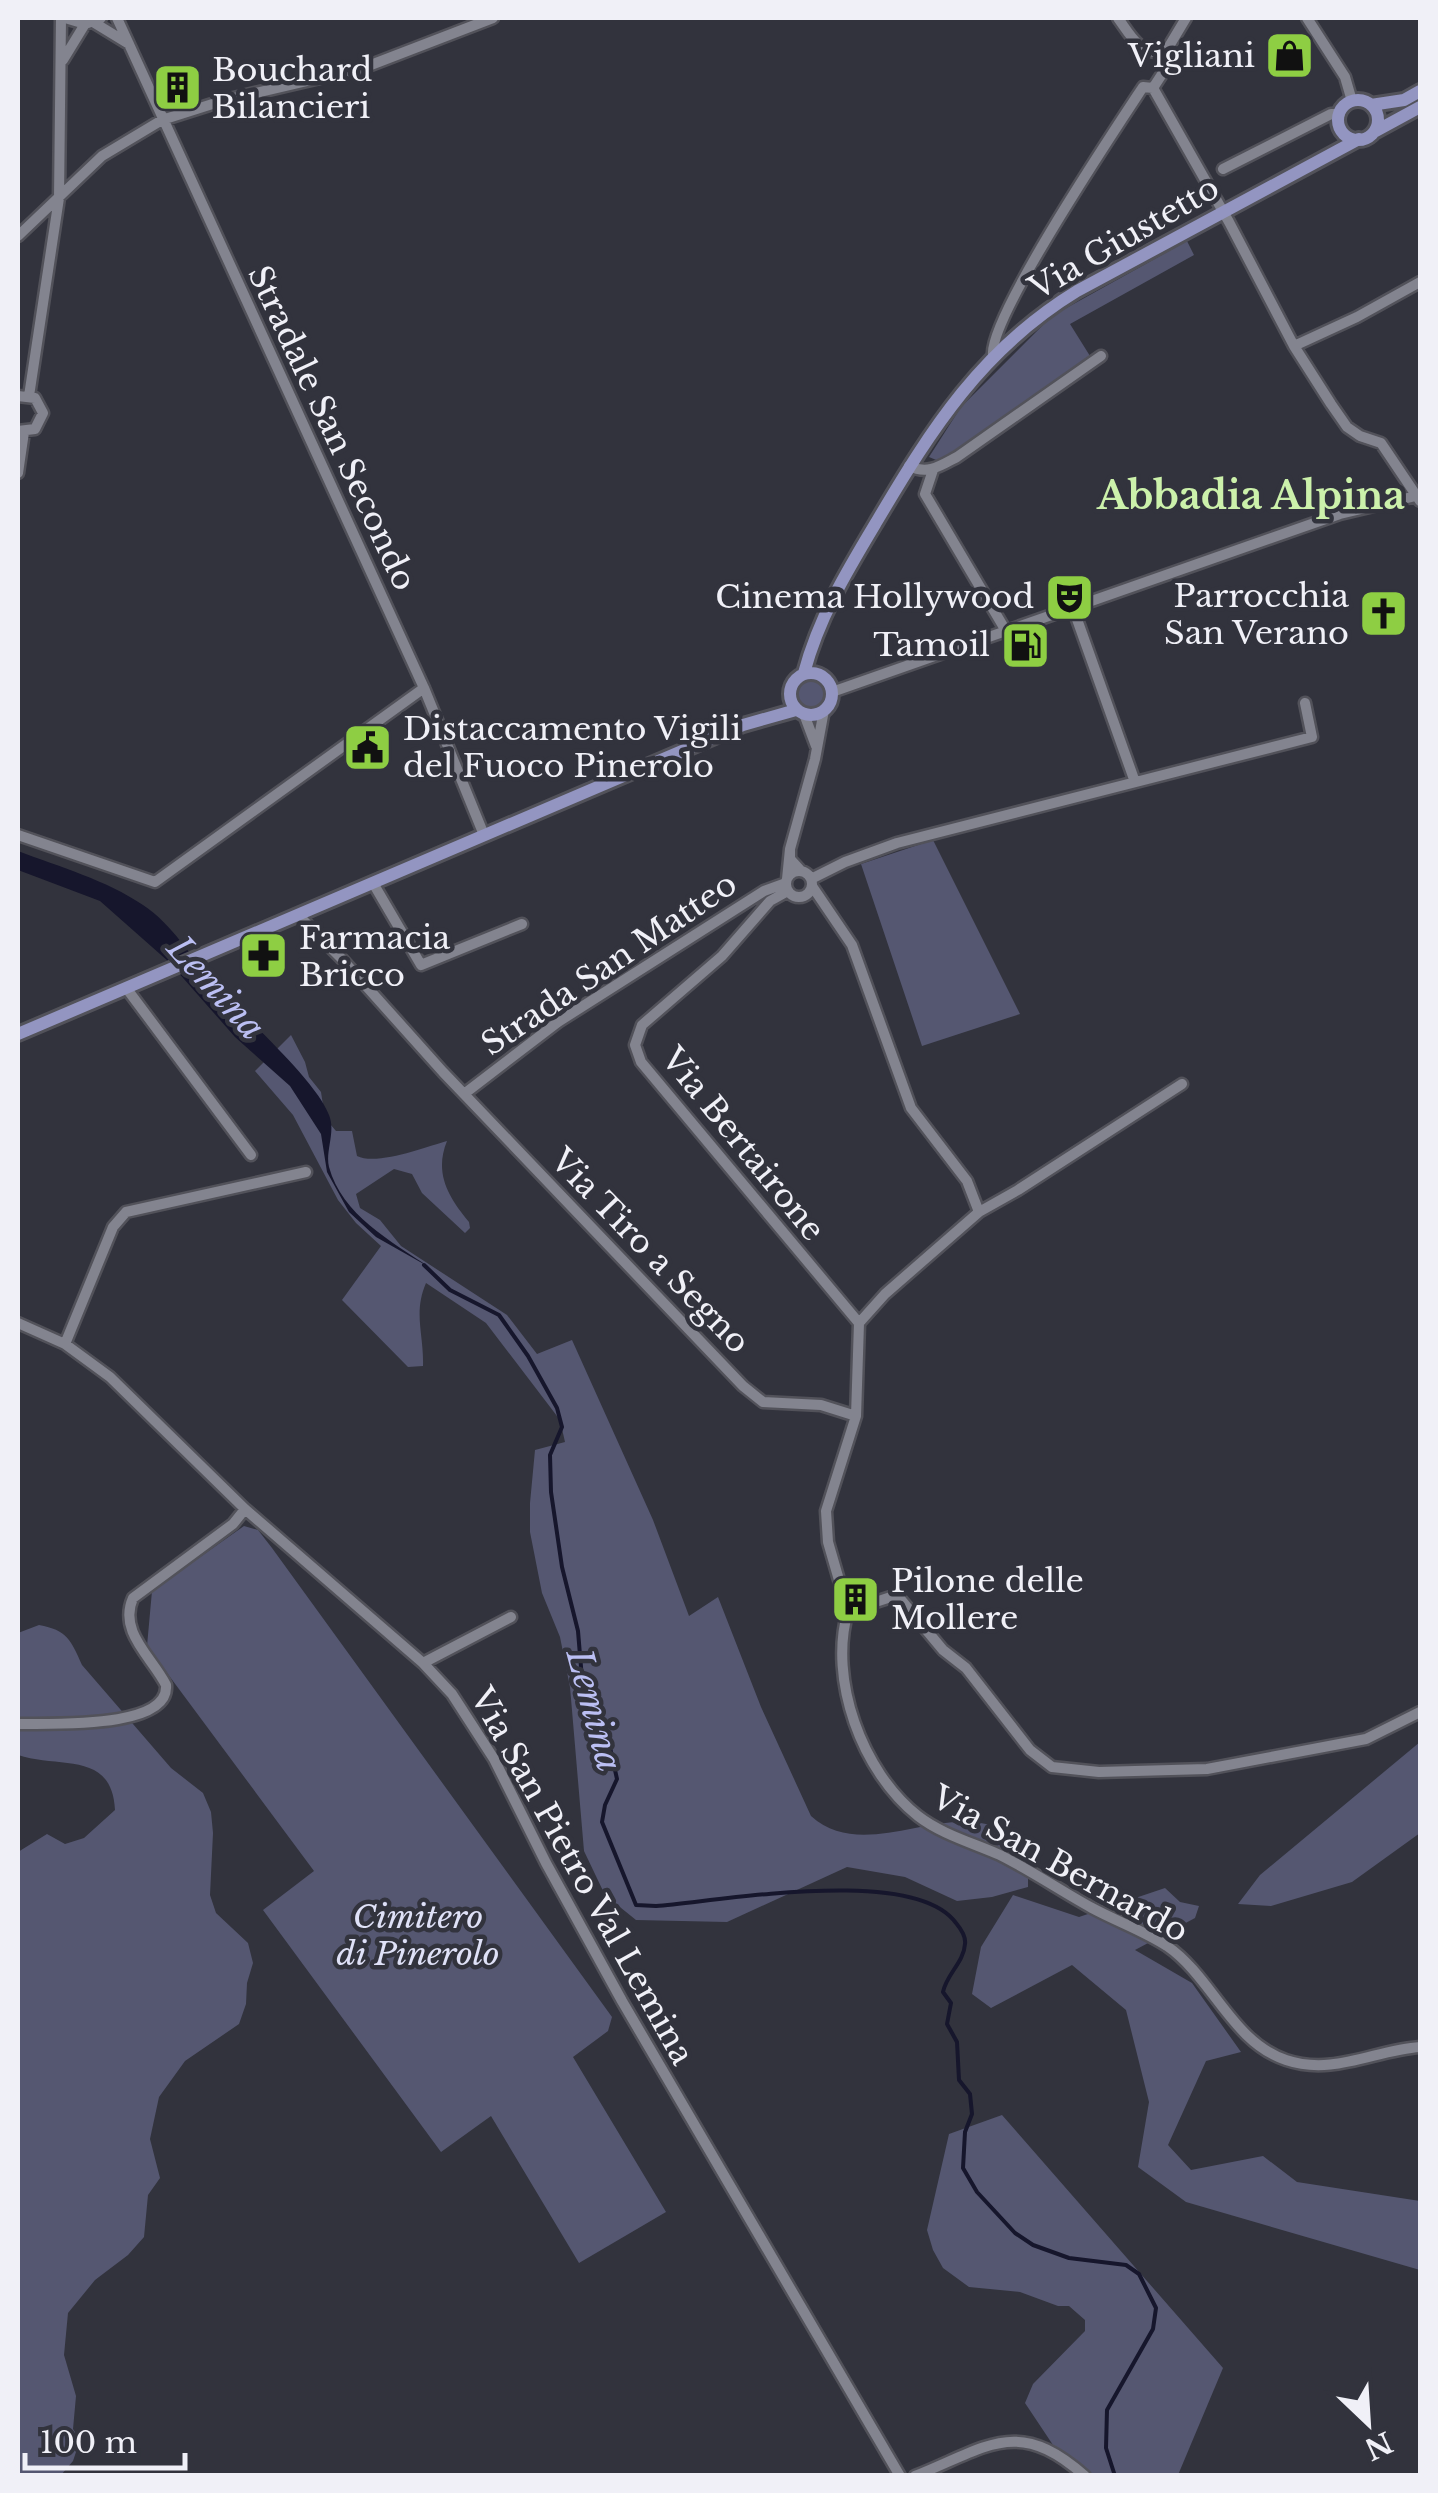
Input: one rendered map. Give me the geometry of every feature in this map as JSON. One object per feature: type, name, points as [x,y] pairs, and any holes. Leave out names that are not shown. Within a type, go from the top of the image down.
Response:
[{"type":"main road","points":[[1420,91],[1404,100],[1371,105],[1352,101],[1340,114],[1342,130],[1359,140],[1420,107]]},
{"type":"main road","points":[[1371,105],[1378,115],[1374,132]]},
{"type":"main road","name":"Via Giustetto","points":[[1318,162],[1342,130]]},
{"type":"main road","name":"Via Giustetto","points":[[811,673],[814,636],[830,599],[936,425],[993,355],[1046,310],[1359,140]]},
{"type":"main road","points":[[18,1031],[202,958],[764,718],[824,710],[832,692],[826,678],[811,673],[794,680],[789,692],[764,718]]},
{"type":"main road","points":[[789,692],[800,712]]},
{"type":"street","points":[[18,473],[21,432],[35,429],[42,419],[42,408],[23,396],[59,198],[63,18],[93,21],[130,44]]},
{"type":"street","name":"Stradale San Secondo","points":[[117,18],[424,688],[484,835]]},
{"type":"street","points":[[18,236],[102,156],[162,120],[225,100],[363,68],[493,18]]},
{"type":"street","points":[[1118,18],[1139,47],[1165,53]]},
{"type":"street","points":[[1153,88],[1166,68],[1165,53],[1186,18]]},
{"type":"street","points":[[1307,18],[1345,77],[1352,101]]},
{"type":"street","points":[[62,60],[93,21]]},
{"type":"street","points":[[993,355],[992,344],[1006,313],[1066,206],[1143,87],[1153,88]]},
{"type":"street","points":[[832,692],[1340,514],[1420,497],[1382,443],[1346,427],[1294,346],[1153,88]]},
{"type":"street","points":[[1223,169],[1331,114],[1340,114]]},
{"type":"street","points":[[1294,346],[1420,282]]},
{"type":"street","points":[[909,466],[918,471],[933,470],[1101,356]]},
{"type":"street","points":[[933,470],[925,494],[1006,632]]},
{"type":"street","points":[[1073,608],[1135,782]]},
{"type":"street","points":[[18,835],[155,882],[424,688]]},
{"type":"street","points":[[824,710],[790,849],[787,884],[794,896],[802,897],[812,882],[845,862],[897,843],[1312,737],[1305,704]]},
{"type":"street","points":[[800,712],[817,748]]},
{"type":"street","points":[[790,849],[790,859],[812,882],[852,946],[911,1108],[967,1181],[978,1212]]},
{"type":"street","points":[[787,884],[792,872],[801,870]]},
{"type":"street","points":[[373,883],[421,965],[522,924]]},
{"type":"street","name":"Strada San Matteo","points":[[464,1094],[558,1022],[764,891],[787,884]]},
{"type":"street","name":"Via Bertairone","points":[[787,884],[722,956],[642,1024],[636,1045],[641,1062],[859,1323]]},
{"type":"street","name":"Via Tiro a Segno","points":[[299,916],[743,1386],[763,1402],[821,1405],[856,1416]]},
{"type":"street","points":[[128,989],[251,1155]]},
{"type":"street","points":[[1182,1084],[978,1212],[885,1294],[859,1323],[856,1416],[826,1511],[828,1542],[848,1611],[897,1595],[934,1640],[966,1668],[1030,1750],[1052,1767],[1099,1772],[1207,1768],[1366,1739],[1420,1712]]},
{"type":"street","points":[[66,1344],[113,1227],[126,1212],[306,1172]]},
{"type":"street","name":"Via San Pietro Val Lemina","points":[[18,1322],[66,1344],[110,1377],[245,1509],[424,1662],[462,1707],[494,1758],[587,1939],[900,2476]]},
{"type":"street","points":[[18,1724],[129,1719],[160,1704],[167,1693],[166,1685],[134,1638],[129,1608],[134,1598],[234,1524],[245,1509]]},
{"type":"street","name":"Via San Bernardo","points":[[848,1611],[842,1647],[846,1698],[879,1773],[920,1818],[1023,1867],[1089,1907],[1167,1946],[1200,1978],[1240,2030],[1284,2060],[1336,2066],[1420,2047]]},
{"type":"street","points":[[424,1662],[511,1616]]},
{"type":"street","points":[[915,2476],[1009,2440],[1046,2446],[1085,2476]]},
{"type":"green space","points":[[1187,241],[1194,255],[1070,324],[1090,356],[941,462],[929,457],[961,407],[1052,316]]},
{"type":"green space","points":[[811,679],[821,684],[826,694],[821,704],[811,709],[801,704],[796,694],[801,684]]},
{"type":"green space","points":[[933,840],[1020,1014],[922,1046],[861,864]]},
{"type":"green space","points":[[291,1035],[309,1077],[321,1092],[325,1118],[336,1131],[352,1131],[357,1156],[388,1157],[447,1141],[443,1174],[449,1194],[469,1222],[465,1233],[422,1193],[412,1174],[394,1169],[356,1194],[360,1208],[380,1220],[401,1246],[507,1315],[537,1354],[572,1340],[653,1520],[689,1616],[718,1597],[761,1707],[811,1816],[830,1828],[851,1834],[896,1832],[942,1823],[986,1824],[1028,1845],[1028,1887],[957,1901],[905,1877],[847,1867],[727,1922],[636,1920],[605,1895],[584,1851],[570,1687],[560,1637],[542,1593],[530,1532],[535,1450],[565,1442],[560,1420],[486,1323],[426,1283],[420,1314],[423,1366],[408,1367],[342,1300],[381,1246],[338,1200],[293,1115],[255,1071]]},
{"type":"green space","name":"Cimitero di Pinerolo","points":[[244,1526],[258,1530],[272,1548],[612,2017],[608,2031],[573,2057],[666,2212],[579,2263],[491,2116],[441,2152],[263,1910],[314,1871],[147,1646],[152,1591]]},
{"type":"green space","points":[[39,1625],[67,1638],[82,1665],[171,1768],[203,1793],[211,1812],[213,1833],[210,1895],[216,1913],[248,1943],[253,1963],[239,2024],[185,2061],[159,2097],[150,2139],[160,2178],[148,2195],[144,2237],[95,2280],[68,2313],[64,2355],[76,2396],[73,2429],[80,2440],[73,2461],[61,2475],[18,2475],[18,1852],[47,1834],[65,1844],[84,1838],[115,1810],[112,1791],[94,1770],[18,1755],[18,1633]]},
{"type":"green space","points":[[1420,1742],[1420,1833],[1352,1882],[1271,1906],[1238,1904],[1260,1875]]},
{"type":"green space","points":[[1165,1888],[1180,1902],[1199,1906],[1195,1918],[1135,1950],[1192,1983],[1241,2052],[1206,2061],[1168,2145],[1191,2170],[1263,2156],[1297,2182],[1420,2201],[1420,2270],[1186,2202],[1138,2167],[1149,2102],[1126,2010],[1072,1965],[991,2008],[972,1994],[981,1947],[1013,1895],[1079,1917]]},
{"type":"green space","points":[[1002,2115],[1223,2368],[1178,2475],[1073,2475],[1025,2403],[1033,2384],[1085,2331],[1085,2320],[1069,2306],[1058,2306],[1020,2292],[969,2287],[943,2268],[933,2250],[927,2230],[949,2134]]},
{"type":"water","points":[[18,851],[114,888],[163,922],[321,1101],[331,1121],[329,1167],[345,1199],[384,1237],[429,1267],[376,1237],[349,1212],[327,1172],[321,1134],[290,1086],[235,1037],[169,962],[100,901],[18,870]]},
{"type":"waterway","name":"Lemina","points":[[424,1265],[450,1290],[499,1315],[557,1408],[562,1427],[550,1455],[551,1492],[562,1567],[578,1631],[582,1679],[609,1743],[617,1779],[602,1822],[636,1905],[860,1891],[901,1895],[934,1905],[961,1930],[964,1951],[943,1992],[951,2003],[947,2024],[957,2042],[959,2080],[970,2094],[972,2114],[965,2132],[963,2168],[977,2192],[1015,2233],[1033,2245],[1069,2258],[1126,2265],[1139,2274],[1156,2308],[1153,2329],[1107,2410],[1106,2448],[1115,2476]]},
{"type":"place","name":"Vigliani","points":[[1290,56]]},
{"type":"place","name":"Bouchard Bilancieri","points":[[177,88]]},
{"type":"place","name":"Cinema Hollywood","points":[[1069,597]]},
{"type":"place","name":"Parrocchia San Verano","points":[[1384,614]]},
{"type":"place","name":"Tamoil","points":[[1025,645]]},
{"type":"place","name":"Distaccamento Vigili del Fuoco Pinerolo","points":[[368,747]]},
{"type":"place","name":"Farmacia Bricco","points":[[264,956]]},
{"type":"place","name":"Pilone delle Mollere","points":[[856,1599]]},
{"type":"district","name":"Abbadia Alpina","points":[[1251,496]]}]
